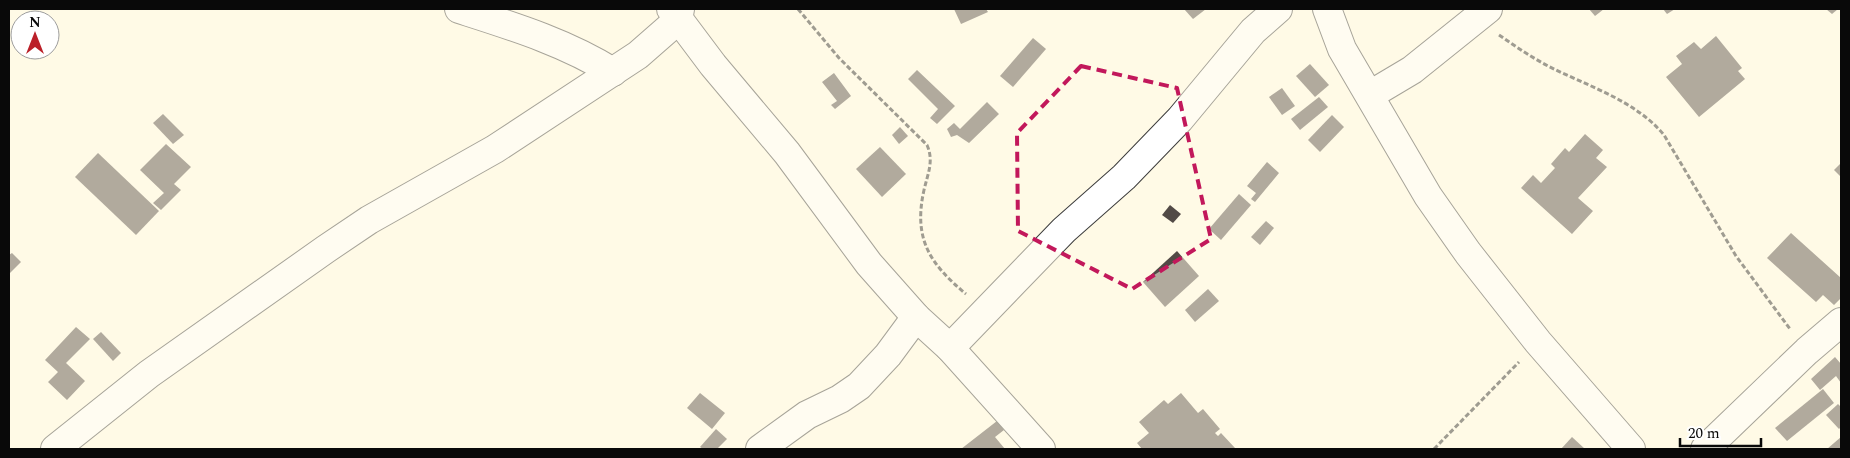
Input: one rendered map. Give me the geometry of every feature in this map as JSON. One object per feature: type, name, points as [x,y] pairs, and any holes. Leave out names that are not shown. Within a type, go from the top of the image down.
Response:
[{"type":"street","points":[[459,9],[540,35],[592,59],[613,72]]},
{"type":"street","points":[[950,348],[1064,230],[1149,151],[1180,119],[1253,31],[1278,9]]},
{"type":"street","points":[[1327,9],[1342,49],[1428,196],[1468,253],[1538,342],[1631,449]]},
{"type":"street","points":[[68,445],[149,374],[368,220],[496,149],[638,55],[677,12],[713,65],[787,153],[869,264],[916,317],[950,348],[1041,449]]},
{"type":"street","points":[[1370,95],[1412,70],[1482,14]]},
{"type":"street","points":[[760,449],[807,415],[840,399],[859,386],[888,355],[916,317]]},
{"type":"street","points":[[1705,449],[1807,351],[1841,322]]},
{"type":"path","points":[[798,9],[838,58],[927,145],[931,162],[923,196],[921,220],[927,249],[943,275],[986,311]]},
{"type":"path","points":[[1482,14],[1517,48],[1546,65],[1632,107],[1653,122],[1664,135],[1736,256],[1807,351]]},
{"type":"path","points":[[1434,449],[1538,342]]},
{"type":"highlighted area","points":[[1081,66],[1177,88],[1211,239],[1132,289],[1018,231],[1017,133]]},
{"type":"building","points":[[954,9],[986,9],[988,12],[961,24]]},
{"type":"building","points":[[1184,9],[1206,9],[1193,19]]},
{"type":"building","points":[[1589,9],[1604,9],[1595,16]]},
{"type":"building","points":[[1663,9],[1675,9],[1667,14]]},
{"type":"building","points":[[1826,9],[1838,9],[1832,14]]},
{"type":"building","points":[[1716,36],[1742,68],[1738,71],[1745,79],[1699,117],[1666,77],[1682,64],[1676,56],[1694,42],[1701,49]]},
{"type":"building","points":[[1033,38],[1046,49],[1013,87],[1000,76]]},
{"type":"building","points":[[1310,64],[1329,85],[1315,97],[1296,76]]},
{"type":"building","points":[[917,70],[955,106],[937,124],[930,118],[938,109],[908,79]]},
{"type":"building","points":[[834,73],[851,96],[835,109],[831,105],[837,101],[822,82]]},
{"type":"building","points":[[1282,88],[1295,106],[1282,115],[1269,97]]},
{"type":"building","points":[[1319,97],[1328,107],[1300,130],[1291,119]]},
{"type":"building","points":[[987,102],[999,114],[969,143],[957,135],[951,137],[947,129],[954,123],[960,129]]},
{"type":"building","points":[[163,114],[184,135],[173,144],[153,123]]},
{"type":"building","points":[[1332,115],[1344,127],[1320,152],[1308,140]]},
{"type":"building","points":[[900,127],[908,136],[899,144],[892,135]]},
{"type":"building","points":[[1585,134],[1603,150],[1596,158],[1607,167],[1578,198],[1593,211],[1572,234],[1521,188],[1533,175],[1541,183],[1555,168],[1551,164],[1565,148],[1569,152]]},
{"type":"building","points":[[166,144],[191,167],[174,184],[181,190],[161,210],[153,203],[164,193],[140,170]]},
{"type":"building","points":[[880,147],[906,174],[882,197],[856,169]]},
{"type":"building","points":[[98,153],[159,211],[136,235],[75,177]]},
{"type":"building","points":[[1267,162],[1279,173],[1255,202],[1251,199],[1256,193],[1247,186]]},
{"type":"building","points":[[1841,163],[1841,177],[1834,170]]},
{"type":"building","points":[[1239,194],[1251,205],[1221,240],[1209,229]]},
{"type":"building","points":[[1170,205],[1181,214],[1173,223],[1162,215]]},
{"type":"building","points":[[1266,221],[1274,228],[1260,245],[1251,237]]},
{"type":"building","points":[[1791,233],[1841,278],[1841,298],[1834,305],[1823,295],[1816,302],[1767,258]]},
{"type":"building","points":[[1177,251],[1199,276],[1165,307],[1143,282]]},
{"type":"building","points":[[12,253],[21,262],[9,274],[9,255]]},
{"type":"building","points":[[1208,289],[1219,301],[1195,322],[1185,310]]},
{"type":"building","points":[[76,327],[90,339],[66,363],[85,381],[67,400],[48,382],[58,372],[45,360]]},
{"type":"building","points":[[101,332],[121,353],[113,361],[93,339]]},
{"type":"building","points":[[1835,357],[1841,364],[1841,383],[1836,376],[1820,390],[1811,379]]},
{"type":"building","points":[[1823,389],[1834,403],[1787,441],[1775,428]]},
{"type":"building","points":[[700,393],[725,413],[712,429],[687,408]]},
{"type":"building","points":[[1181,393],[1198,413],[1203,409],[1220,429],[1215,433],[1218,436],[1221,433],[1235,448],[1142,449],[1137,443],[1149,433],[1139,422],[1164,400],[1168,404]]},
{"type":"building","points":[[1838,404],[1841,407],[1841,427],[1839,429],[1826,415]]},
{"type":"building","points":[[997,421],[1004,430],[995,437],[1005,449],[961,449]]},
{"type":"building","points":[[716,429],[727,439],[717,449],[703,449],[700,447]]},
{"type":"building","points":[[1572,437],[1585,449],[1561,449]]},
{"type":"building","points":[[1841,437],[1841,449],[1827,449]]}]
